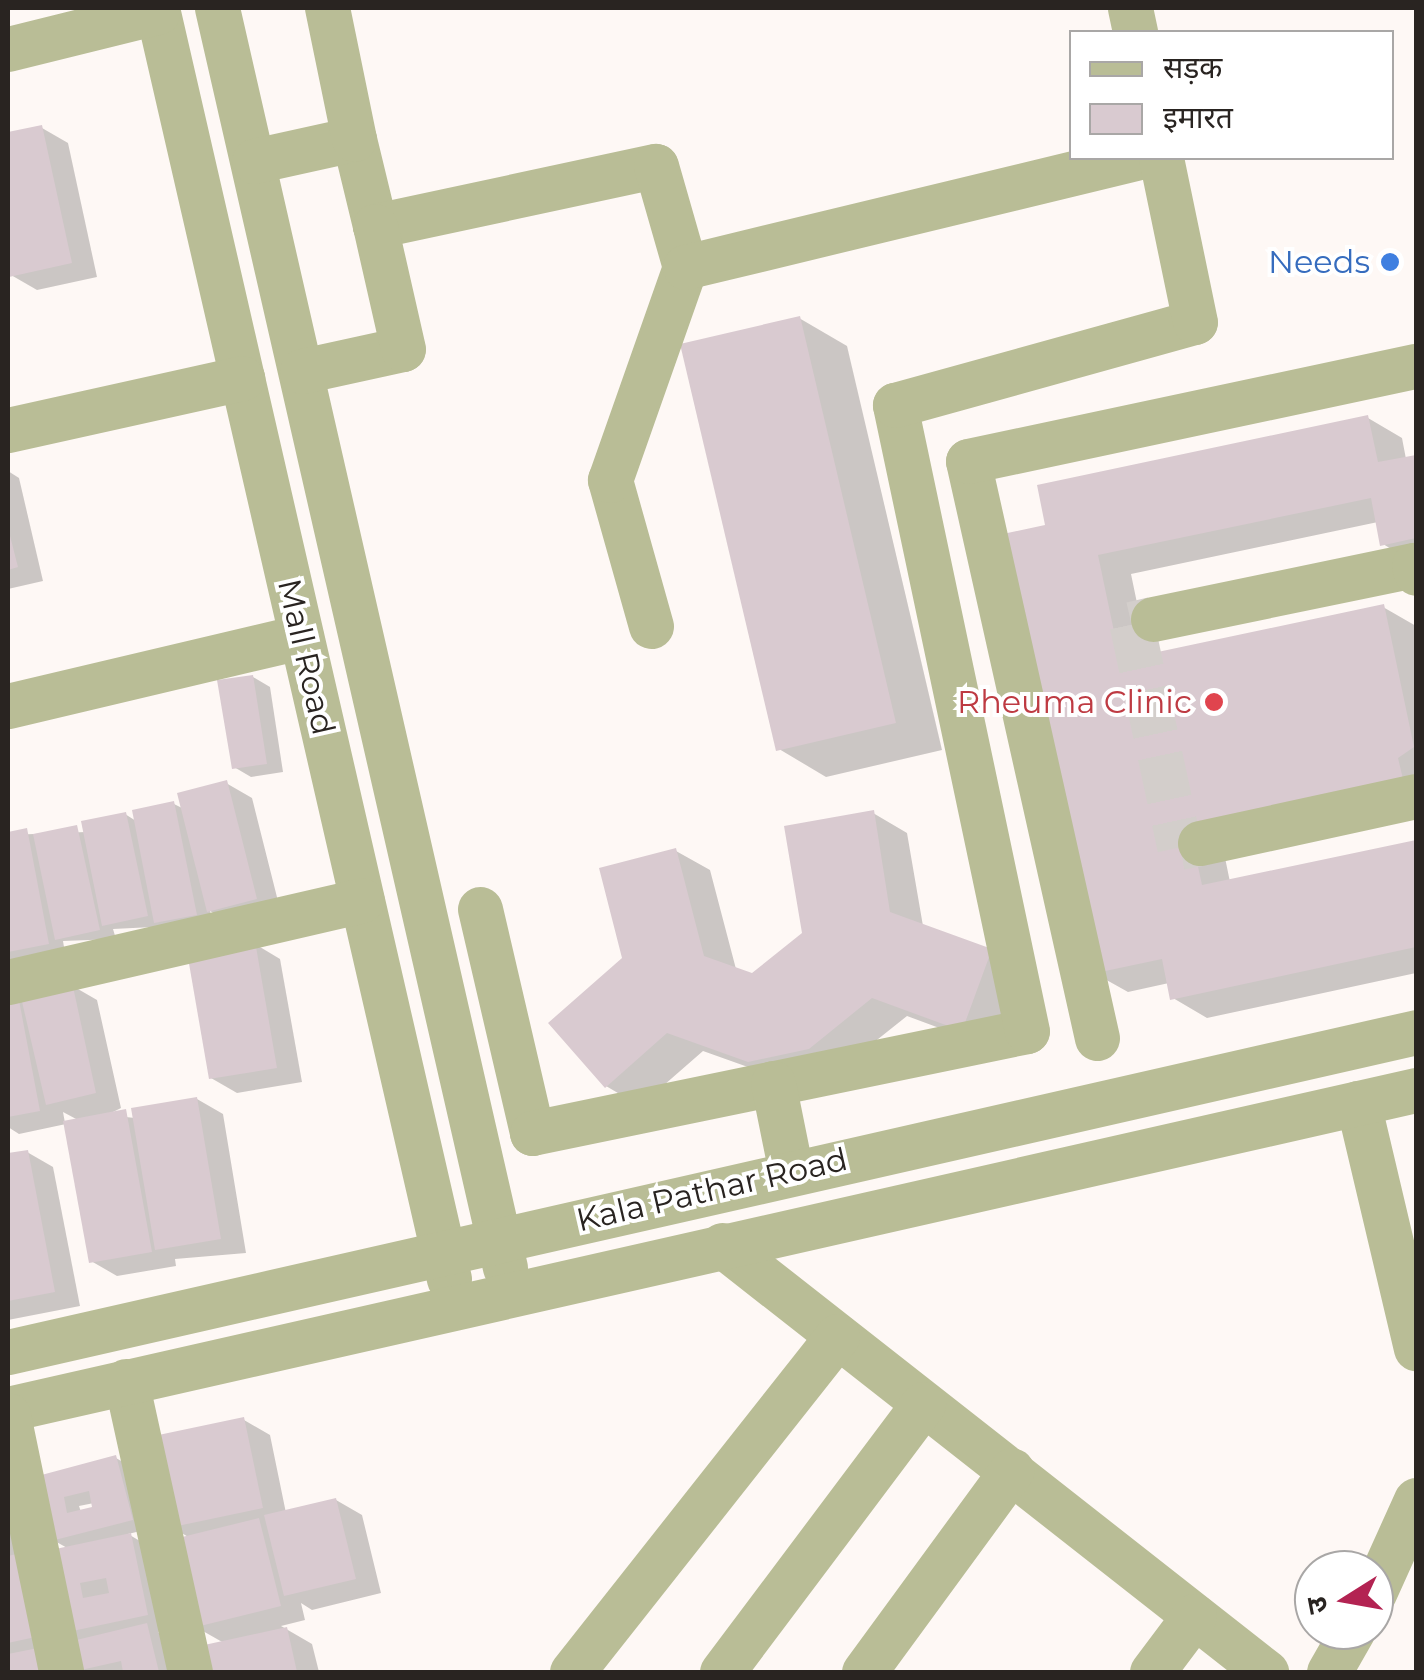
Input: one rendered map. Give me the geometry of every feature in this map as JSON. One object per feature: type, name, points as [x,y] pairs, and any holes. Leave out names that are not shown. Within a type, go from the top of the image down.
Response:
[{"type":"street","name":"Mall Road","points":[[216,8],[511,1292]]},
{"type":"street","points":[[302,371],[403,349],[327,8]]},
{"type":"street","name":"Mall Road","points":[[157,10],[455,1306]]},
{"type":"street","points":[[8,49],[157,10]]},
{"type":"street","points":[[254,161],[354,138]]},
{"type":"street","points":[[685,267],[1128,160]]},
{"type":"street","points":[[480,910],[532,1133],[1027,1032],[894,405],[1195,322],[1161,160]]},
{"type":"street","points":[[376,226],[656,166],[685,267],[610,480],[651,626]]},
{"type":"street","points":[[1097,1038],[968,461],[1416,366]]},
{"type":"street","points":[[8,430],[242,378]]},
{"type":"street","points":[[1153,619],[1414,565],[1416,573]]},
{"type":"street","points":[[8,706],[302,637]]},
{"type":"street","points":[[1200,843],[1416,796]]},
{"type":"street","points":[[8,982],[362,900]]},
{"type":"street","name":"Kala Pathar Road","points":[[8,1352],[1416,1032]]},
{"type":"street","points":[[773,1083],[791,1172]]},
{"type":"street","name":"Kala Pathar Road","points":[[8,1412],[511,1292],[1416,1090]]},
{"type":"street","points":[[1358,1103],[1408,1262],[1416,1348]]},
{"type":"street","points":[[722,1246],[1266,1672]]},
{"type":"street","points":[[572,1672],[837,1336]]},
{"type":"street","points":[[126,1382],[190,1672]]},
{"type":"street","points":[[722,1672],[923,1404]]},
{"type":"street","points":[[8,1412],[62,1672]]},
{"type":"street","points":[[864,1672],[1012,1470]]},
{"type":"street","points":[[1393,1550],[1416,1500]]},
{"type":"street","points":[[1152,1672],[1194,1616]]},
{"type":"street","points":[[1329,1672],[1342,1650]]},
{"type":"building","points":[[42,125],[72,263],[9,277],[8,132]]},
{"type":"building","points":[[800,316],[896,723],[776,751],[680,344]]},
{"type":"building","points":[[1368,415],[1378,462],[1416,455],[1416,538],[1380,546],[1371,498],[1098,555],[1120,660],[1384,604],[1414,747],[1398,758],[1403,779],[1189,825],[1202,885],[1416,840],[1416,947],[1170,1000],[1162,959],[1091,974],[998,535],[1045,525],[1037,485]]},
{"type":"building","points":[[8,528],[18,567],[8,570]]},
{"type":"building","points":[[253,675],[267,764],[232,769],[217,680]]},
{"type":"building","points":[[227,780],[257,899],[207,912],[177,793]]},
{"type":"building","points":[[174,801],[197,915],[154,923],[132,810]]},
{"type":"building","points":[[874,810],[890,912],[992,949],[962,1031],[872,998],[809,1049],[748,1062],[667,1033],[605,1088],[548,1023],[622,958],[599,868],[676,848],[704,956],[752,973],[802,933],[784,826]]},
{"type":"building","points":[[126,812],[148,916],[102,926],[81,821]]},
{"type":"building","points":[[77,825],[100,930],[55,940],[33,834]]},
{"type":"building","points":[[27,828],[49,944],[8,952],[8,832]]},
{"type":"building","points":[[255,941],[277,1068],[209,1079],[187,952]]},
{"type":"building","points":[[72,982],[96,1093],[46,1105],[20,993]]},
{"type":"building","points":[[18,995],[40,1111],[8,1117],[8,997]]},
{"type":"building","points":[[197,1097],[221,1239],[155,1250],[131,1108]]},
{"type":"building","points":[[126,1109],[152,1252],[89,1263],[63,1121]]},
{"type":"building","points":[[28,1150],[55,1292],[8,1301],[8,1153]]},
{"type":"building","points":[[244,1417],[263,1508],[168,1528],[149,1437]]},
{"type":"building","points":[[116,1455],[133,1520],[51,1541],[34,1477]],"holes":[[[89,1491],[92,1507],[67,1513],[64,1497]]]},
{"type":"building","points":[[336,1498],[356,1579],[284,1596],[264,1515]]},
{"type":"building","points":[[259,1518],[281,1606],[192,1628],[170,1540]]},
{"type":"building","points":[[131,1533],[148,1615],[63,1633],[46,1551]],"holes":[[[106,1578],[109,1593],[83,1598],[80,1583]]]},
{"type":"building","points":[[29,1551],[49,1634],[8,1643],[8,1556]]},
{"type":"building","points":[[147,1623],[159,1672],[123,1672],[121,1661],[72,1672],[64,1643]]},
{"type":"building","points":[[287,1627],[297,1672],[201,1672],[195,1647]]},
{"type":"building","points":[[53,1645],[58,1672],[8,1672],[8,1654]]},
{"type":"tunnel","points":[[1153,619],[1132,624],[1180,847],[1200,843]]},
{"type":"place","name":"Needs","points":[[1390,262]]},
{"type":"place","name":"Rheuma Clinic","points":[[1214,702]]}]
